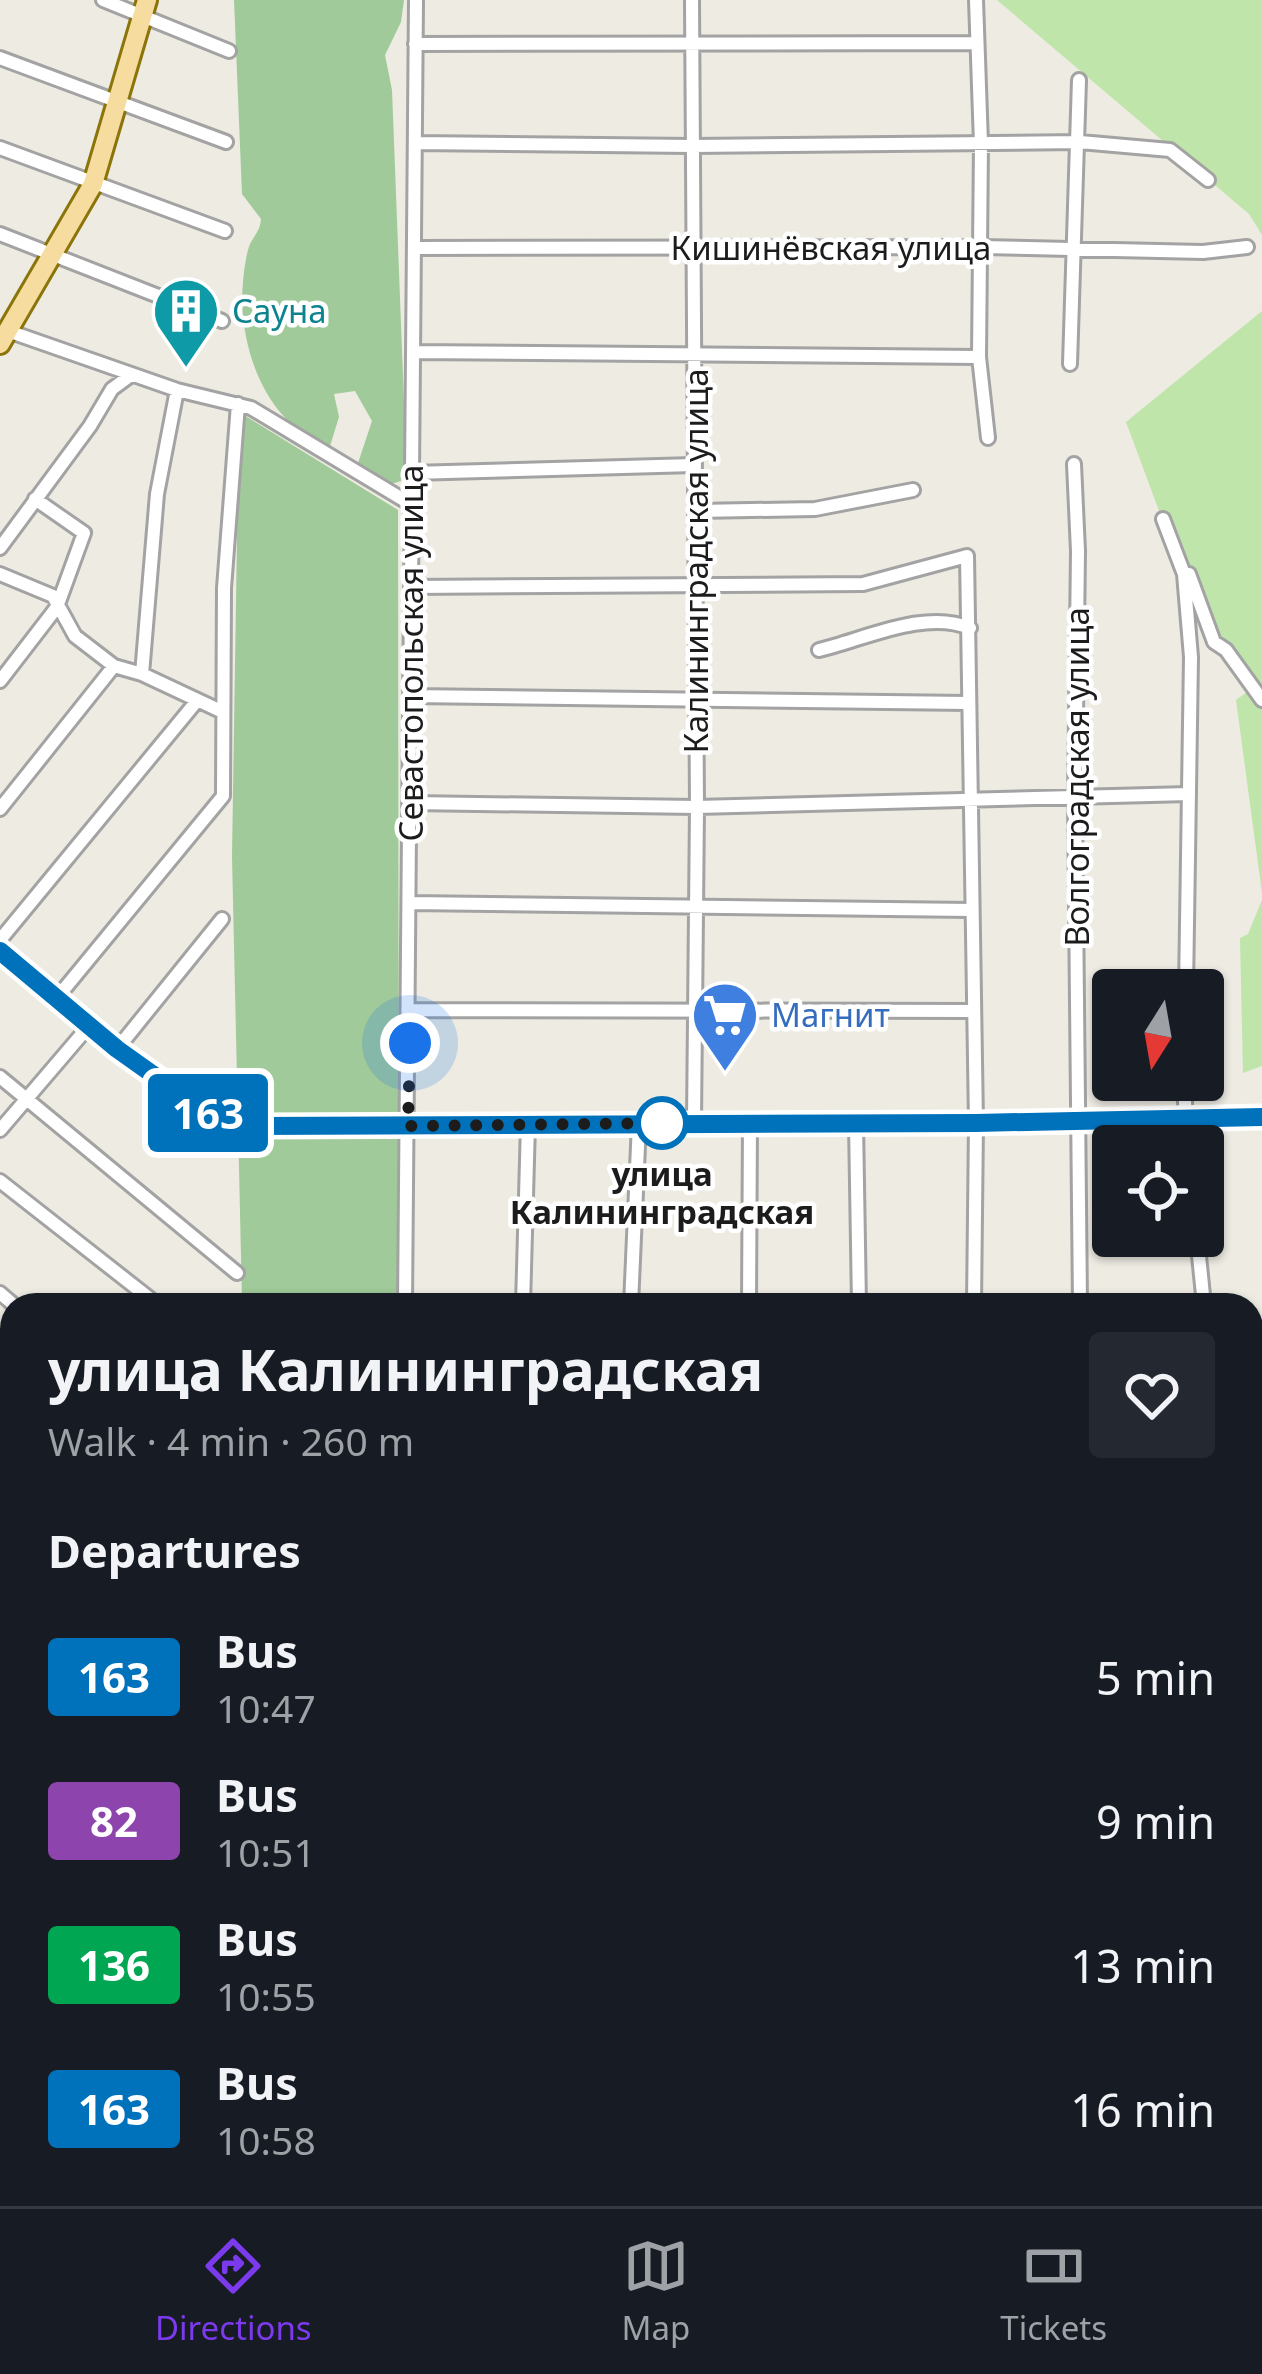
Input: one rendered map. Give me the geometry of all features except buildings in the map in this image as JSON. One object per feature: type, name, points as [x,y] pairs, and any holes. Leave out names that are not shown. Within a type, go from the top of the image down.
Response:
[{"type":"main road","points":[[3,334],[93,184],[145,9]]},
{"type":"street","points":[[103,0],[145,9],[229,51]]},
{"type":"street","name":"Севастопольская улица","points":[[406,1293],[416,0]]},
{"type":"street","name":"Калининградская улица","points":[[692,0],[698,807],[694,1122]]},
{"type":"street","points":[[976,0],[980,357],[988,439]]},
{"type":"street","points":[[415,44],[977,43]]},
{"type":"street","points":[[0,58],[226,142]]},
{"type":"street","points":[[1070,364],[1079,80]]},
{"type":"street","points":[[415,143],[1080,142],[1170,150],[1208,180]]},
{"type":"street","points":[[0,148],[225,230]]},
{"type":"street","points":[[0,234],[222,321]]},
{"type":"street","name":"Кишинёвская улица","points":[[414,248],[982,247],[1203,252],[1247,247]]},
{"type":"street","points":[[3,334],[177,390],[238,404],[412,505]]},
{"type":"street","points":[[413,352],[980,357]]},
{"type":"street","points":[[96,363],[112,388]]},
{"type":"street","points":[[0,548],[112,388],[131,375]]},
{"type":"street","points":[[142,674],[157,494],[177,390]]},
{"type":"street","points":[[56,999],[223,796],[224,588],[238,404]]},
{"type":"street","name":"Волгоградская улица","points":[[1074,464],[1079,1293]]},
{"type":"street","points":[[412,473],[694,466]]},
{"type":"street","points":[[697,511],[815,509],[914,490]]},
{"type":"street","points":[[0,681],[57,607],[84,532],[35,500]]},
{"type":"street","points":[[1186,969],[1191,656],[1184,574],[1165,512],[1214,642],[1226,650],[1262,700]]},
{"type":"street","points":[[412,587],[863,584],[967,556],[974,1293]]},
{"type":"street","points":[[0,574],[53,596],[75,636],[115,667],[142,674],[223,712]]},
{"type":"street","points":[[819,650],[926,622],[970,628]]},
{"type":"street","points":[[1191,656],[1214,642]]},
{"type":"street","points":[[0,809],[115,667]]},
{"type":"street","points":[[411,696],[969,703]]},
{"type":"street","points":[[0,940],[196,702]]},
{"type":"street","points":[[410,803],[698,807],[1189,794]]},
{"type":"street","points":[[410,903],[972,910]]},
{"type":"street","points":[[117,1049],[222,920]]},
{"type":"street","points":[[0,951],[117,1049],[200,1108],[237,1126],[1262,1117]]},
{"type":"street","points":[[410,1010],[974,1011]]},
{"type":"street","points":[[0,1130],[88,1027]]},
{"type":"street","points":[[0,1077],[237,1273]]},
{"type":"street","points":[[1184,1101],[1185,1125]]},
{"type":"street","points":[[749,1293],[750,1122]]},
{"type":"street","points":[[632,1293],[639,1123]]},
{"type":"street","points":[[856,1123],[859,1293]]},
{"type":"street","points":[[523,1293],[528,1124]]},
{"type":"street","points":[[0,1181],[143,1293]]},
{"type":"street","points":[[1199,1257],[1203,1293]]},
{"type":"green space","points":[[234,0],[404,0],[401,22],[385,55],[392,90],[406,454],[401,481],[391,484],[356,469],[372,421],[355,391],[334,394],[339,417],[330,446],[288,421],[272,402],[251,356],[243,282],[261,219],[242,194]]},
{"type":"green space","points":[[997,0],[1262,0],[1262,235],[1249,214]]},
{"type":"green space","points":[[1262,311],[1262,893],[1236,700],[1251,689],[1203,629],[1126,422]]},
{"type":"green space","points":[[239,412],[398,510],[399,1293],[242,1293],[232,856]]},
{"type":"green space","points":[[1262,900],[1262,1066],[1243,1073],[1240,938],[1248,934]]},
{"type":"bus line","name":"163","points":[[0,951],[117,1049],[200,1108],[237,1126],[1262,1117]]},
{"type":"place","name":"Сауна","points":[[186,370]]},
{"type":"place","name":"Магнит","points":[[725,1074]]},
{"type":"place","name":"улица Калининградская","points":[[662,1123]]},
{"type":"route","points":[[410,1043],[408,1126],[674,1123],[662,1123]]}]
